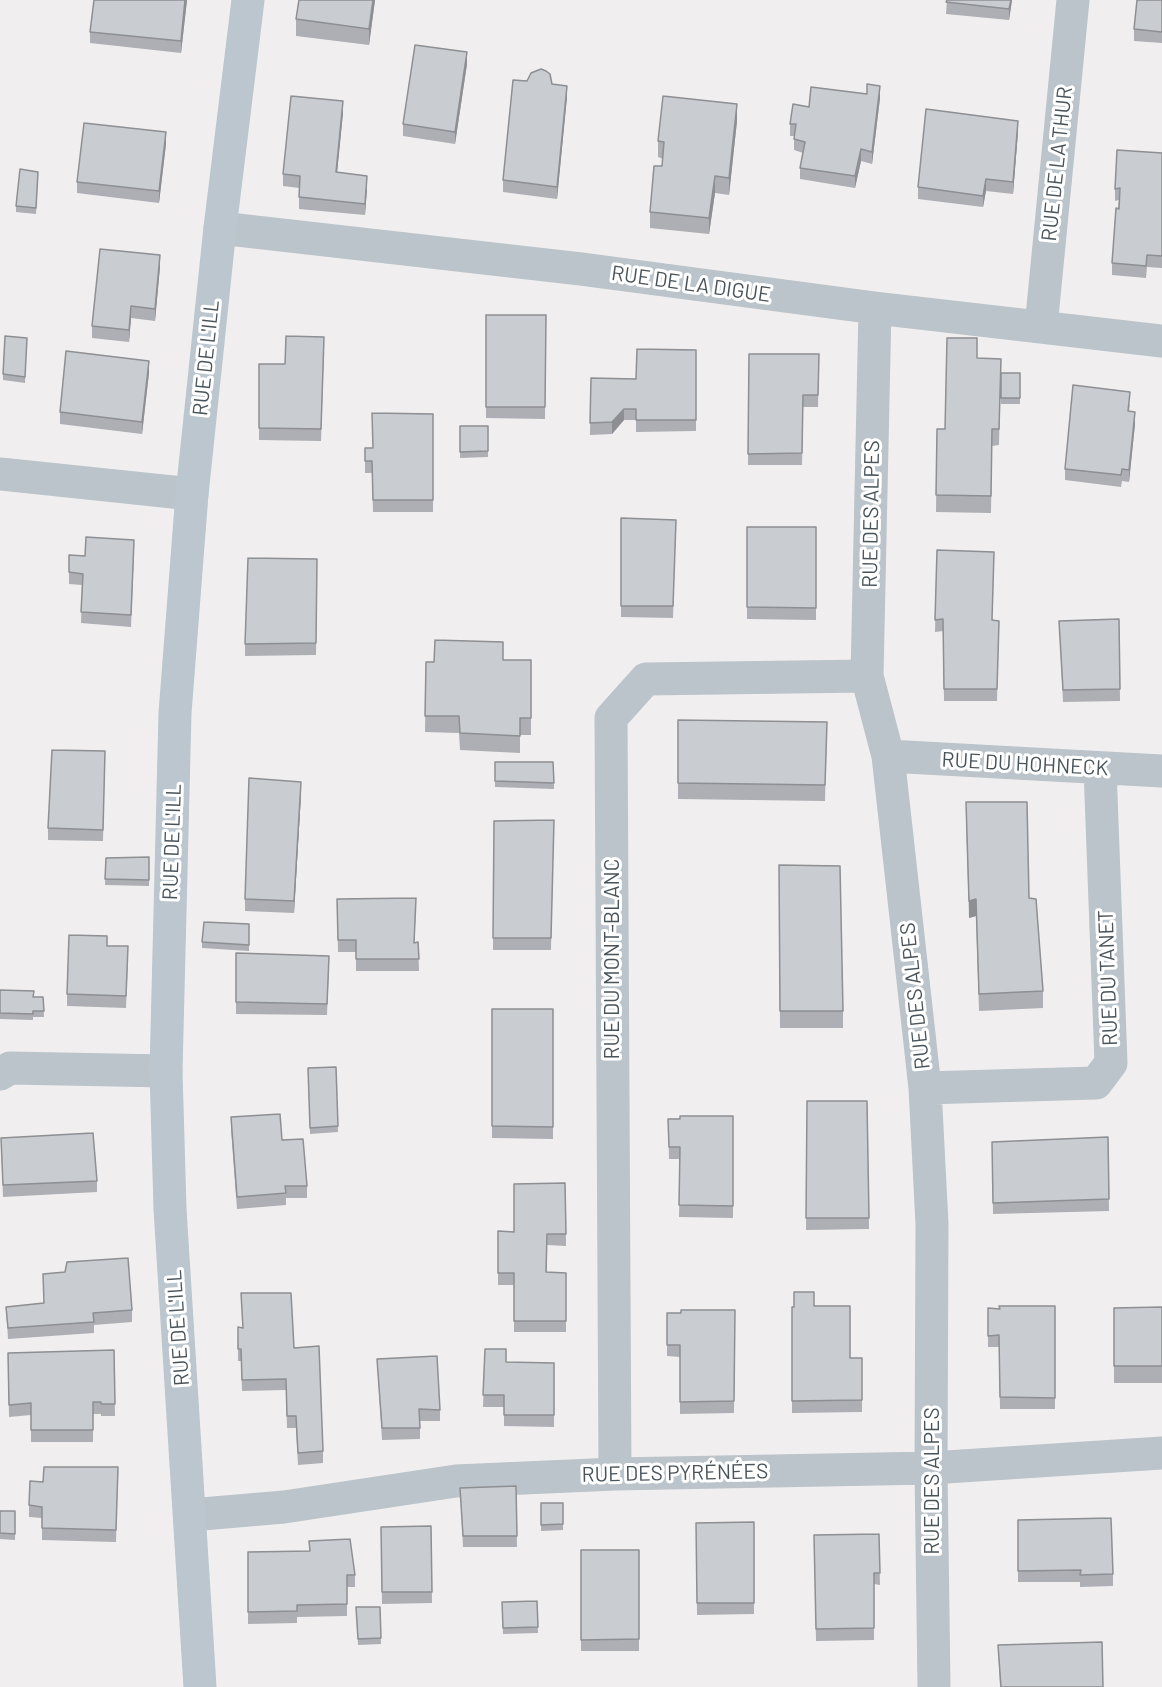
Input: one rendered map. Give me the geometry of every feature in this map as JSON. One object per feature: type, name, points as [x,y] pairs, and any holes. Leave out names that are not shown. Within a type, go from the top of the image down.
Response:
[{"type":"street","name":"RUE DE L'ILL","points":[[200,1687],[170,1209],[166,1071],[176,713],[192,494],[220,228],[248,0]]},
{"type":"street","name":"RUE DE LA THUR","points":[[1041,327],[1073,0]]},
{"type":"street","name":"RUE DE LA DIGUE","points":[[220,228],[581,269],[875,308],[1162,341]]},
{"type":"street","name":"RUE DES ALPES","points":[[875,308],[867,676],[888,756],[925,1088],[932,1224],[931,1468],[934,1687]]},
{"type":"street","points":[[0,474],[192,494]]},
{"type":"street","name":"RUE DU MONT-BLANC","points":[[615,1474],[611,718],[646,679],[867,676]]},
{"type":"street","name":"RUE DU HOHNECK","points":[[888,756],[1162,771]]},
{"type":"street","name":"RUE DU TANET","points":[[925,1088],[1096,1083],[1111,1063],[1100,768]]},
{"type":"street","points":[[0,1074],[10,1068],[166,1071]]},
{"type":"street","name":"RUE DES PYRÉNÉES","points":[[190,1515],[284,1507],[456,1481],[615,1474],[931,1468],[1162,1453]]},
{"type":"building","points":[[94,0],[185,0],[181,41],[90,32]]},
{"type":"building","points":[[299,0],[373,0],[369,29],[296,19]]},
{"type":"building","points":[[947,0],[1011,0],[1009,9],[946,2]]},
{"type":"building","points":[[1137,0],[1162,0],[1162,32],[1134,29]]},
{"type":"building","points":[[415,45],[467,52],[455,132],[403,124]]},
{"type":"building","points":[[541,69],[550,74],[552,84],[567,86],[557,187],[503,180],[513,80],[527,81],[531,73]]},
{"type":"building","points":[[867,84],[880,86],[872,152],[861,149],[855,176],[800,168],[805,142],[794,139],[796,124],[790,124],[793,104],[809,107],[811,87],[867,94]]},
{"type":"building","points":[[291,96],[343,101],[336,172],[367,176],[365,204],[299,197],[300,176],[283,174]]},
{"type":"building","points":[[663,96],[737,104],[729,178],[715,176],[709,218],[650,212],[654,166],[662,166],[664,142],[658,141]]},
{"type":"building","points":[[926,109],[1018,121],[1013,182],[986,179],[983,196],[918,187]]},
{"type":"building","points":[[84,123],[166,132],[159,191],[77,182]]},
{"type":"building","points":[[1117,150],[1162,153],[1162,256],[1147,255],[1146,266],[1112,263],[1116,208],[1119,209],[1120,188],[1115,189]]},
{"type":"building","points":[[20,169],[38,172],[36,208],[16,206]]},
{"type":"building","points":[[100,249],[160,255],[155,309],[131,306],[129,330],[92,326]]},
{"type":"building","points":[[486,315],[546,315],[545,407],[486,407]]},
{"type":"building","points":[[5,336],[27,338],[25,377],[3,374]]},
{"type":"building","points":[[286,336],[324,337],[321,429],[259,428],[259,364],[285,364]]},
{"type":"building","points":[[947,338],[977,338],[977,358],[1001,359],[999,429],[992,429],[991,496],[936,495],[937,429],[945,429]]},
{"type":"building","points":[[637,349],[696,350],[696,420],[636,420],[636,409],[624,409],[612,422],[590,423],[591,378],[636,379]]},
{"type":"building","points":[[66,351],[149,361],[142,422],[60,412]]},
{"type":"building","points":[[749,354],[819,354],[818,395],[803,395],[802,453],[748,454]]},
{"type":"building","points":[[1001,373],[1020,373],[1020,398],[1001,398]]},
{"type":"building","points":[[1073,385],[1130,392],[1128,411],[1135,412],[1129,470],[1122,469],[1121,475],[1065,469]]},
{"type":"building","points":[[372,413],[433,414],[433,500],[373,500],[372,461],[365,461],[365,448],[373,448]]},
{"type":"building","points":[[460,426],[488,426],[488,451],[460,452]]},
{"type":"building","points":[[621,518],[676,520],[673,606],[621,606]]},
{"type":"building","points":[[747,527],[816,527],[816,608],[747,607]]},
{"type":"building","points":[[86,537],[134,540],[131,615],[81,612],[83,574],[69,572],[69,555],[85,556]]},
{"type":"building","points":[[937,550],[994,552],[992,620],[999,621],[997,689],[944,689],[943,619],[935,620]]},
{"type":"building","points":[[248,558],[317,559],[316,643],[245,644]]},
{"type":"building","points":[[1119,619],[1120,689],[1063,690],[1059,621]]},
{"type":"building","points":[[435,640],[503,642],[503,660],[531,660],[531,718],[520,718],[520,736],[460,733],[459,716],[425,716],[426,662],[434,662]]},
{"type":"building","points":[[678,720],[827,722],[825,785],[678,783]]},
{"type":"building","points":[[52,750],[105,751],[103,830],[48,828]]},
{"type":"building","points":[[495,762],[553,762],[554,783],[495,781]]},
{"type":"building","points":[[249,778],[301,782],[294,901],[245,899]]},
{"type":"building","points":[[966,802],[1027,802],[1029,898],[1036,899],[1043,991],[979,994],[976,899],[969,901]]},
{"type":"building","points":[[554,820],[551,938],[493,938],[494,821]]},
{"type":"building","points":[[149,857],[149,880],[105,879],[106,858]]},
{"type":"building","points":[[779,865],[840,866],[843,1011],[780,1011]]},
{"type":"building","points":[[416,898],[414,943],[418,942],[419,959],[356,959],[356,940],[338,940],[337,899]]},
{"type":"building","points":[[204,922],[249,924],[249,945],[202,942]]},
{"type":"building","points":[[69,935],[107,936],[107,946],[128,946],[126,996],[67,994]]},
{"type":"building","points":[[236,953],[329,956],[327,1004],[236,1002]]},
{"type":"building","points":[[0,990],[34,991],[33,997],[43,997],[44,1011],[33,1011],[33,1014],[0,1013]]},
{"type":"building","points":[[492,1009],[553,1009],[553,1127],[492,1126]]},
{"type":"building","points":[[336,1067],[338,1126],[310,1128],[308,1068]]},
{"type":"building","points":[[807,1101],[867,1101],[869,1218],[806,1218]]},
{"type":"building","points":[[280,1114],[282,1140],[303,1139],[307,1186],[285,1186],[286,1193],[237,1197],[231,1117]]},
{"type":"building","points":[[680,1116],[733,1116],[733,1206],[679,1205],[680,1147],[669,1147],[668,1119],[680,1119]]},
{"type":"building","points":[[93,1133],[97,1181],[3,1185],[1,1138]]},
{"type":"building","points":[[1108,1137],[1109,1199],[993,1203],[992,1142]]},
{"type":"building","points":[[565,1183],[566,1234],[547,1234],[546,1272],[566,1273],[566,1321],[514,1321],[514,1273],[498,1273],[498,1231],[514,1232],[514,1184]]},
{"type":"building","points":[[128,1258],[132,1310],[93,1313],[94,1322],[8,1328],[6,1307],[44,1303],[43,1274],[65,1272],[67,1262]]},
{"type":"building","points":[[794,1292],[814,1292],[814,1306],[850,1306],[850,1358],[862,1358],[862,1400],[792,1401]]},
{"type":"building","points":[[241,1293],[291,1293],[294,1348],[319,1346],[323,1451],[298,1453],[296,1416],[287,1416],[286,1379],[242,1380],[241,1349],[238,1349],[238,1327],[243,1328]]},
{"type":"building","points":[[999,1306],[1055,1306],[1055,1398],[1000,1397],[999,1335],[988,1336],[988,1308],[1000,1309]]},
{"type":"building","points":[[1162,1307],[1162,1366],[1114,1366],[1114,1308]]},
{"type":"building","points":[[681,1310],[735,1310],[734,1401],[680,1402],[680,1345],[667,1345],[667,1313],[681,1313]]},
{"type":"building","points":[[485,1349],[506,1349],[506,1362],[554,1363],[554,1415],[504,1415],[504,1395],[483,1395]]},
{"type":"building","points":[[114,1350],[115,1404],[93,1402],[93,1430],[31,1430],[31,1403],[9,1405],[8,1353]]},
{"type":"building","points":[[437,1356],[440,1410],[419,1409],[420,1428],[382,1428],[377,1359]]},
{"type":"building","points":[[44,1467],[118,1467],[116,1530],[42,1528],[42,1507],[29,1505],[30,1481],[43,1482]]},
{"type":"building","points":[[516,1486],[517,1536],[463,1536],[460,1488]]},
{"type":"building","points":[[541,1503],[563,1503],[563,1524],[541,1525]]},
{"type":"building","points":[[0,1511],[15,1511],[15,1534],[0,1533]]},
{"type":"building","points":[[1111,1518],[1113,1574],[1080,1575],[1081,1570],[1018,1571],[1018,1520]]},
{"type":"building","points":[[754,1522],[754,1603],[697,1603],[696,1523]]},
{"type":"building","points":[[431,1526],[432,1592],[382,1592],[381,1527]]},
{"type":"building","points":[[879,1534],[880,1573],[874,1573],[874,1628],[816,1629],[814,1535]]},
{"type":"building","points":[[350,1539],[355,1575],[347,1575],[347,1604],[297,1605],[297,1611],[248,1612],[248,1552],[310,1551],[309,1541]]},
{"type":"building","points":[[581,1550],[639,1550],[639,1639],[581,1640]]},
{"type":"building","points":[[537,1601],[538,1627],[503,1628],[502,1602]]},
{"type":"building","points":[[356,1607],[380,1607],[381,1638],[358,1639]]},
{"type":"building","points":[[1102,1642],[1103,1687],[1001,1687],[998,1645]]}]
